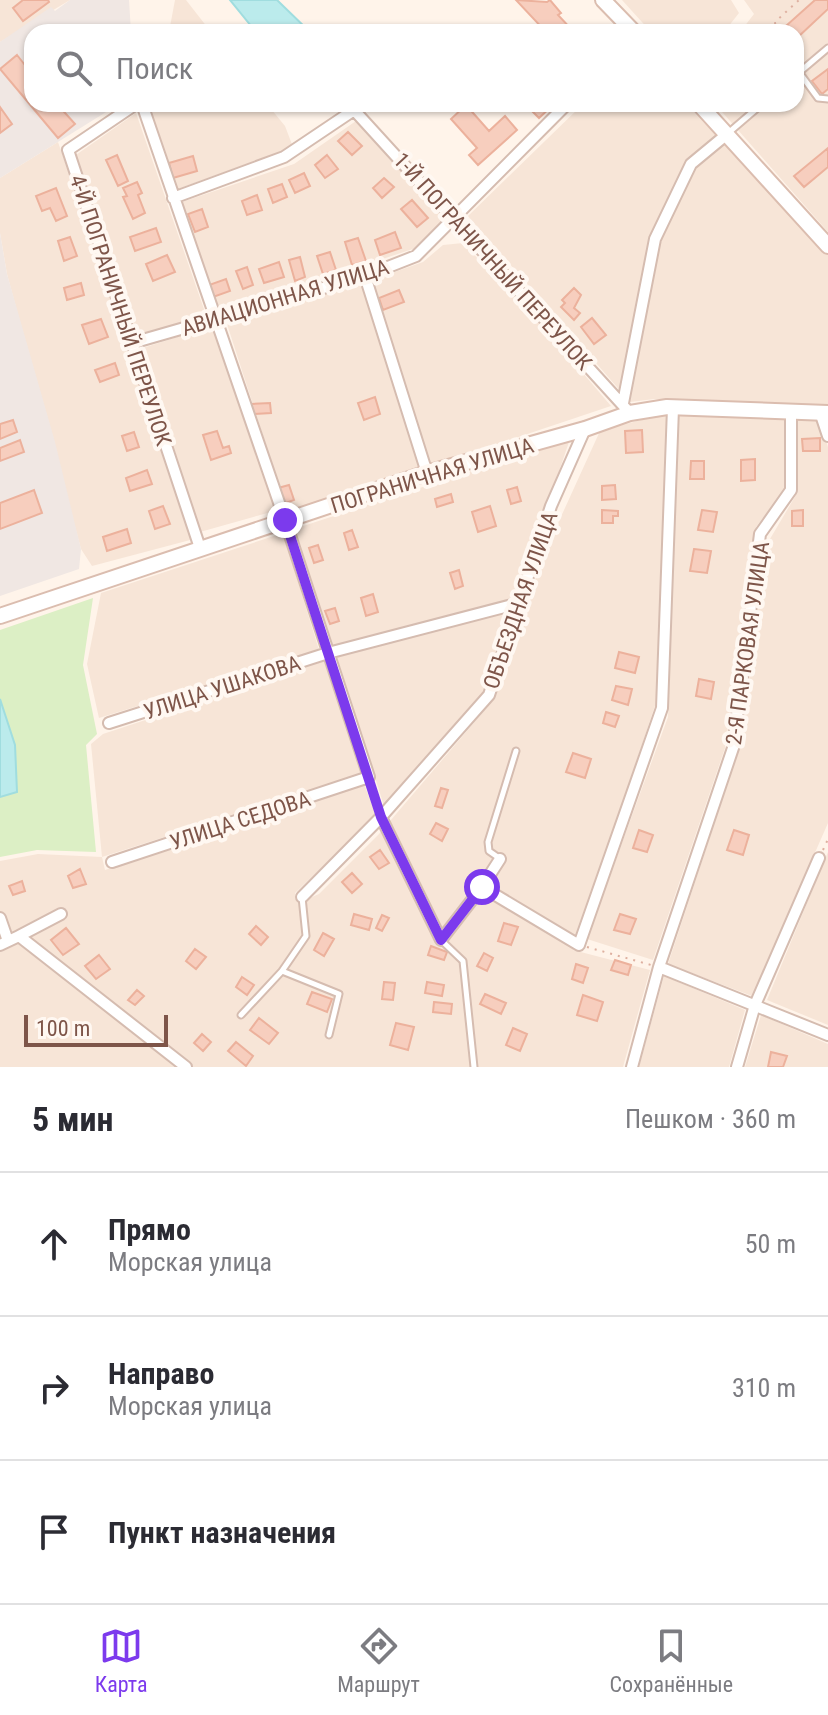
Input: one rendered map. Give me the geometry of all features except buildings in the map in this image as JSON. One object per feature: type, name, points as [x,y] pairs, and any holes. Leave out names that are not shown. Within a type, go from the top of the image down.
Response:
[{"type":"street","points":[[603,0],[626,24]]},
{"type":"street","name":"4-Й ПОГРАНИЧНЫЙ ПЕРЕУЛОК","points":[[124,112],[68,150],[200,548]]},
{"type":"street","points":[[145,112],[285,520],[369,777]]},
{"type":"street","name":"1-Й ПОГРАНИЧНЫЙ ПЕРЕУЛОК","points":[[173,198],[284,157],[351,112]]},
{"type":"street","name":"1-Й ПОГРАНИЧНЫЙ ПЕРЕУЛОК","points":[[356,112],[456,218],[626,408]]},
{"type":"street","name":"АВИАЦИОННАЯ УЛИЦА","points":[[132,343],[365,276],[416,256],[559,112]]},
{"type":"street","points":[[706,112],[828,246]]},
{"type":"street","points":[[626,408],[655,239],[691,164],[726,135]]},
{"type":"street","points":[[365,276],[427,473]]},
{"type":"street","name":"ПОГРАНИЧНАЯ УЛИЦА","points":[[0,616],[427,473],[585,429],[626,408],[824,412]]},
{"type":"street","points":[[482,887],[579,945],[662,708],[673,408]]},
{"type":"street","name":"2-Я ПАРКОВАЯ УЛИЦА","points":[[632,1067],[659,967],[733,748],[760,534],[791,490],[791,411]]},
{"type":"street","points":[[824,412],[828,436]]},
{"type":"street","name":"ОБЪЕЗДНАЯ УЛИЦА","points":[[302,897],[381,817],[489,695],[551,506],[585,429]]},
{"type":"street","name":"УЛИЦА УШАКОВА","points":[[109,723],[328,653],[520,603]]},
{"type":"street","name":"УЛИЦА СЕДОВА","points":[[112,862],[369,777]]},
{"type":"street","points":[[381,817],[441,940],[500,859]]},
{"type":"street","points":[[737,1067],[755,1005],[819,858]]},
{"type":"street","points":[[0,918],[4,943],[61,914]]},
{"type":"street","points":[[19,936],[186,1067]]},
{"type":"street","points":[[659,967],[828,1035]]},
{"type":"lane","points":[[804,67],[828,48]]},
{"type":"lane","points":[[804,81],[818,98],[828,99]]},
{"type":"lane","points":[[726,135],[753,112]]},
{"type":"lane","points":[[500,859],[489,851],[488,842],[516,751]]},
{"type":"lane","points":[[241,1015],[282,971],[306,936],[302,897]]},
{"type":"lane","points":[[441,940],[463,961],[474,1067]]},
{"type":"lane","points":[[282,971],[339,994],[329,1035]]},
{"type":"path","points":[[775,24],[799,0]]},
{"type":"path","points":[[369,777],[381,817]]},
{"type":"path","points":[[579,945],[659,967]]},
{"type":"shaded area","points":[[0,0],[70,0],[30,24],[24,24],[24,28],[0,42]]},
{"type":"shaded area","points":[[70,0],[129,0],[130,24],[26,24],[51,7],[55,11]]},
{"type":"shaded area","points":[[175,0],[186,0],[205,24],[170,24]]},
{"type":"shaded area","points":[[622,0],[731,0],[739,13],[730,24],[644,24]]},
{"type":"shaded area","points":[[744,0],[828,0],[828,232],[722,112],[804,112],[804,24],[746,24],[754,14]]},
{"type":"shaded area","points":[[24,26],[24,112],[106,112],[0,178],[0,42]]},
{"type":"shaded area","points":[[152,112],[274,112],[285,126],[293,147],[175,190],[151,118]]},
{"type":"shaded area","points":[[575,112],[694,112],[828,253],[828,406],[654,399],[630,402],[468,216]]},
{"type":"shaded area","points":[[136,113],[206,315],[134,338],[73,157]]},
{"type":"shaded area","points":[[356,121],[450,219],[419,247],[215,314],[179,203],[294,164]]},
{"type":"shaded area","points":[[58,142],[194,539],[92,566],[81,549],[7,274],[0,233],[0,178]]},
{"type":"shaded area","points":[[0,233],[7,274],[55,442],[81,549],[79,569],[0,596]]},
{"type":"shaded area","points":[[463,243],[553,338],[611,406],[429,467],[372,280],[423,262],[443,245]]},
{"type":"shaded area","points":[[362,282],[422,471],[288,513],[226,321]]},
{"type":"shaded area","points":[[218,324],[278,510],[200,532],[143,348]]},
{"type":"shaded area","points":[[667,413],[660,691],[573,950],[650,970],[623,1067],[0,1067],[0,861],[38,854],[102,857],[105,870],[364,784],[376,815],[295,893],[298,903],[319,894],[379,834],[495,698],[544,554],[600,431]]},
{"type":"shaded area","points":[[679,413],[785,419],[786,488],[756,527],[725,748],[653,960],[587,939],[668,717]]},
{"type":"shaded area","points":[[795,418],[819,419],[828,447],[828,823],[752,996],[668,964],[739,749],[767,544],[796,495]]},
{"type":"shaded area","points":[[570,439],[516,598],[333,646],[291,530]]},
{"type":"shaded area","points":[[283,533],[319,650],[99,718],[87,664],[101,593]]},
{"type":"shaded area","points":[[510,611],[483,692],[384,806],[337,657]]},
{"type":"shaded area","points":[[324,661],[362,774],[102,857],[91,744],[103,734]]},
{"type":"shaded area","points":[[828,852],[828,1025],[767,1000]]},
{"type":"shaded area","points":[[664,976],[745,1010],[729,1067],[639,1067]]},
{"type":"shaded area","points":[[761,1015],[828,1044],[828,1067],[745,1067]]},
{"type":"green space","points":[[93,598],[83,665],[97,734],[86,745],[96,852],[37,850],[0,857],[0,630]]},
{"type":"water","points":[[230,0],[277,0],[302,24],[250,24]]},
{"type":"water","points":[[0,699],[15,745],[17,792],[0,797]]},
{"type":"route","points":[[285,520],[381,817],[441,940],[482,887]]}]
